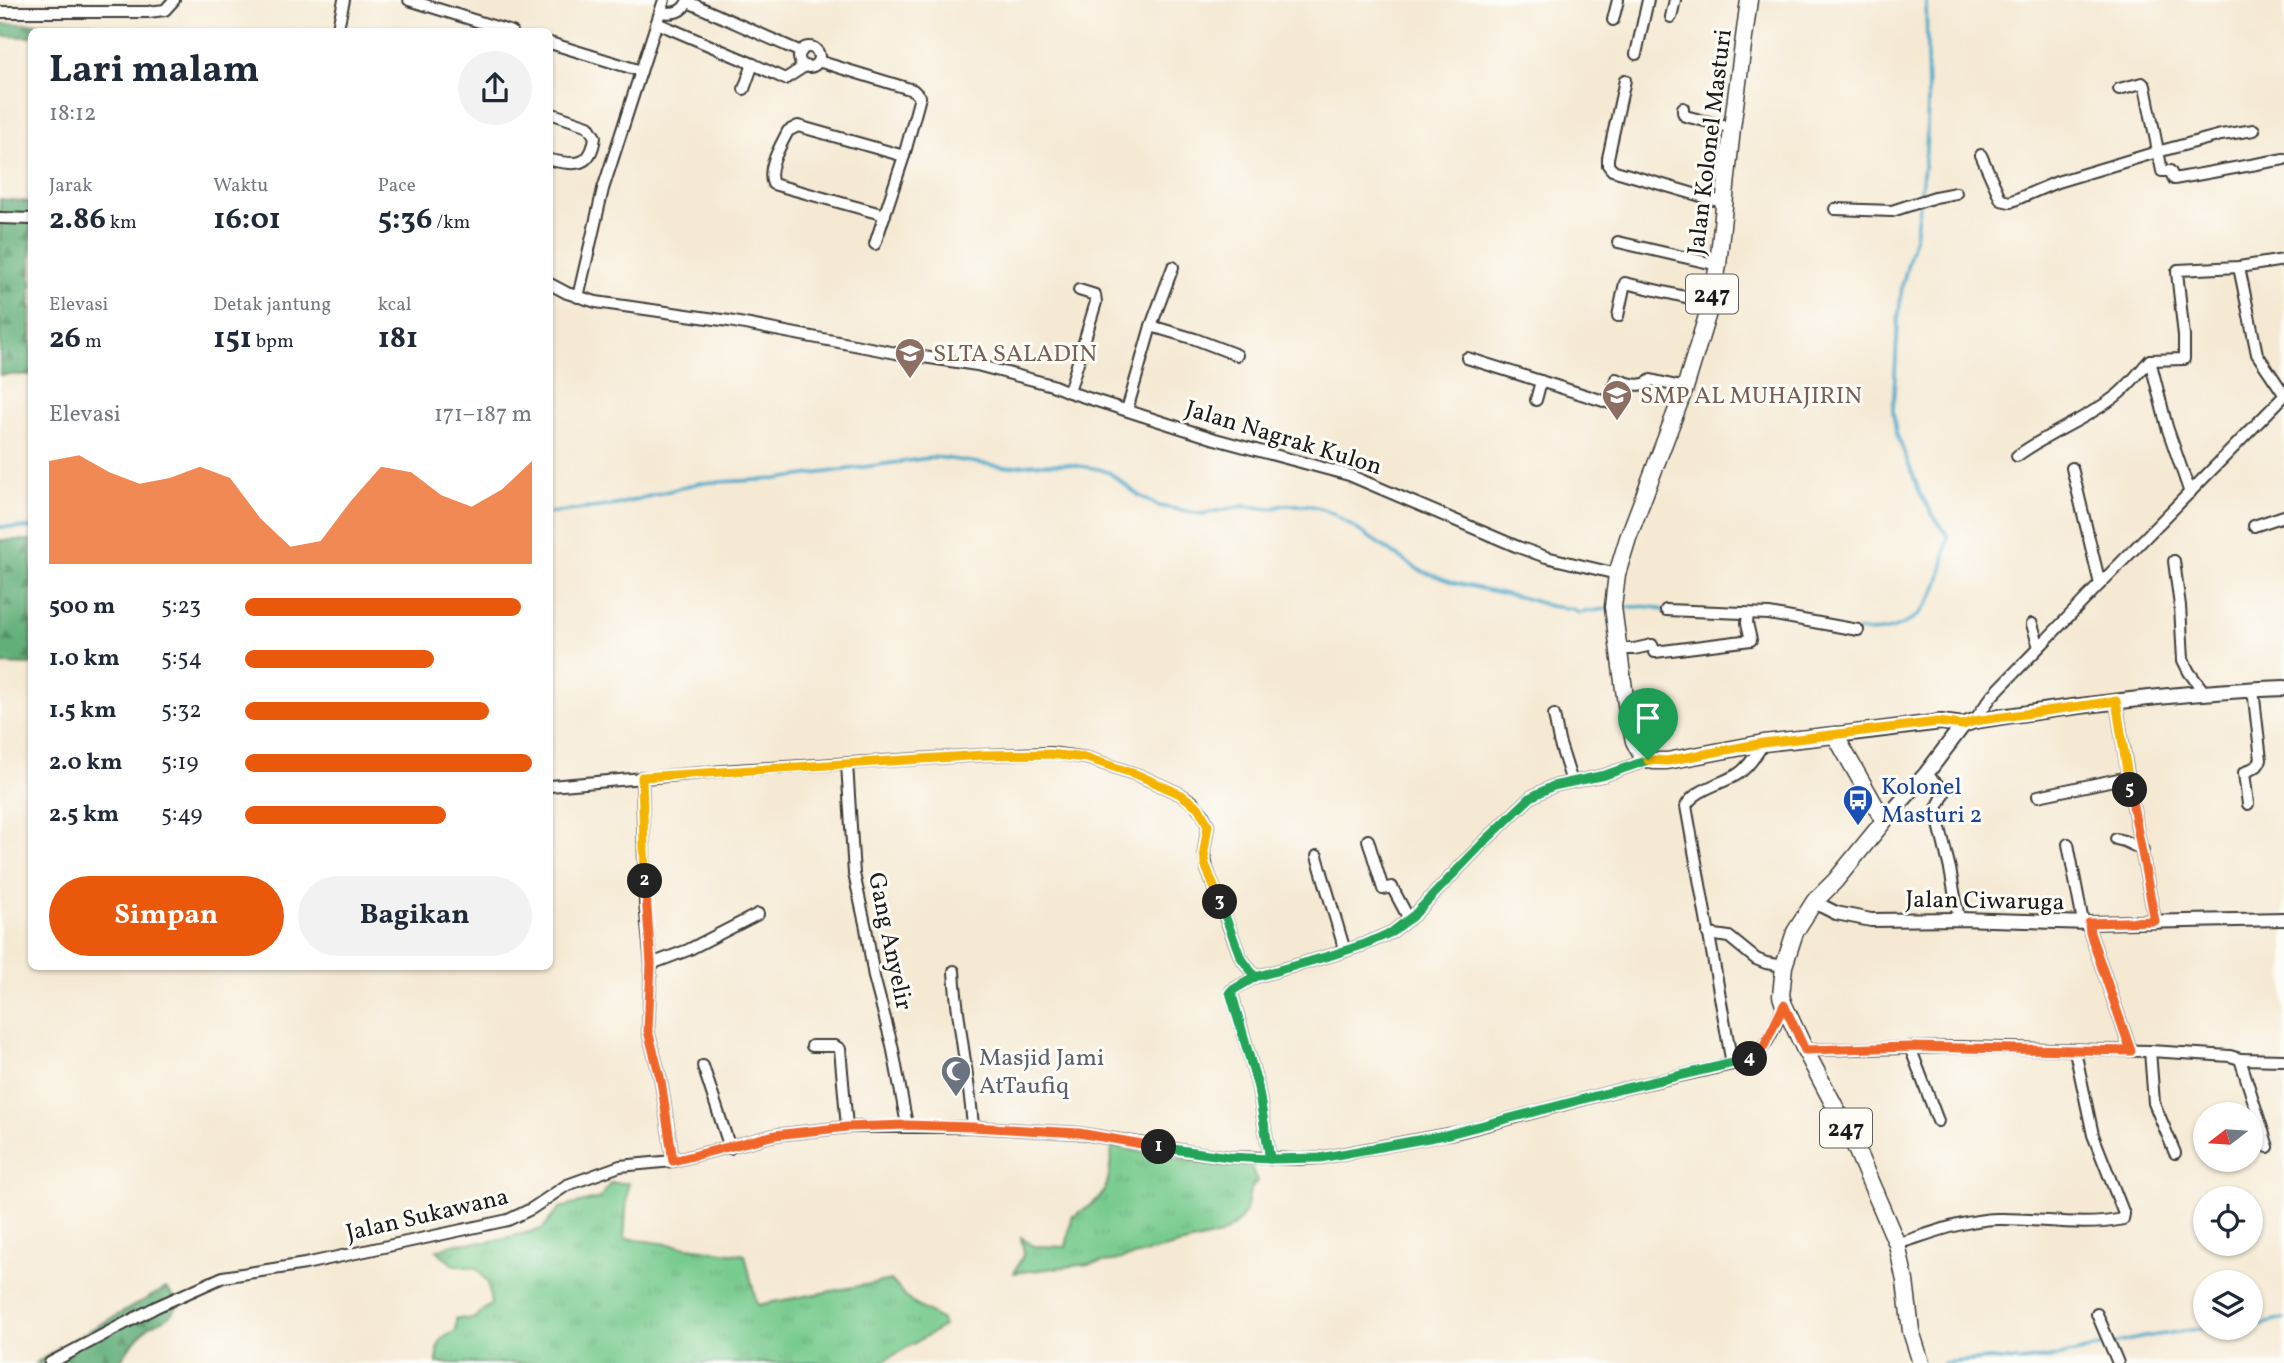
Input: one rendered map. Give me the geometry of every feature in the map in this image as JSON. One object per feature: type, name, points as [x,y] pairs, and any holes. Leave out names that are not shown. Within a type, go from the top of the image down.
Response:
[{"type":"main road","name":"Jalan Kolonel Masturi","points":[[1648,760],[1640,755],[1634,741],[1626,704],[1613,607],[1617,574],[1637,511],[1685,388],[1711,303],[1718,265],[1749,0]]},
{"type":"main road","points":[[1648,760],[1667,761],[1763,743],[1941,722],[1969,723],[2116,701],[2204,692],[2284,688]]},
{"type":"main road","points":[[1835,735],[1884,821],[1969,723]]},
{"type":"main road","name":"247","points":[[1884,821],[1835,881],[1814,902],[1794,932],[1784,965],[1781,996],[1805,1050],[1851,1137],[1897,1244],[1911,1331],[1920,1363]]},
{"type":"street","points":[[0,12],[148,12],[165,10],[174,0]]},
{"type":"street","points":[[338,28],[344,0]]},
{"type":"street","points":[[408,0],[499,28]]},
{"type":"street","points":[[578,297],[603,189],[664,0]]},
{"type":"street","points":[[1613,20],[1618,0]]},
{"type":"street","points":[[1636,54],[1648,0]]},
{"type":"street","points":[[1671,17],[1675,0]]},
{"type":"street","points":[[659,18],[682,10],[688,1],[801,52]]},
{"type":"street","points":[[659,18],[785,79],[818,61],[818,55],[813,48],[806,48],[801,52],[799,58],[805,66]]},
{"type":"street","points":[[553,44],[641,71]]},
{"type":"street","points":[[818,61],[918,93],[920,101],[875,244]]},
{"type":"street","points":[[744,89],[753,64]]},
{"type":"street","points":[[1625,80],[1608,159],[1612,170],[1725,203]]},
{"type":"street","points":[[2119,89],[2142,83],[2145,86],[2162,171],[2170,171],[2174,179],[2284,159]]},
{"type":"street","points":[[1683,108],[1685,116],[1732,128]]},
{"type":"street","points":[[553,114],[588,126],[595,137],[592,152],[583,162],[553,160]]},
{"type":"street","points":[[885,215],[773,184],[771,176],[775,160],[788,131],[798,126],[904,156]]},
{"type":"street","points":[[1981,155],[1999,196],[2005,202],[2057,182],[2157,152],[2221,135],[2254,130]]},
{"type":"street","points":[[1835,209],[1902,210],[1926,199],[1956,193]]},
{"type":"street","points":[[0,218],[28,219]]},
{"type":"street","points":[[1618,242],[1718,265]]},
{"type":"street","points":[[2017,456],[2118,395],[2150,360],[2184,359],[2178,270],[2239,267],[2284,260]]},
{"type":"street","points":[[1127,410],[1151,326],[1173,267]]},
{"type":"street","points":[[1969,723],[2099,584],[2284,395],[2257,354],[2239,267]]},
{"type":"street","points":[[1618,316],[1625,283],[1711,303]]},
{"type":"street","name":"Jalan Nagrak Kulon","points":[[553,285],[578,297],[623,307],[729,321],[998,370],[1226,442],[1349,475],[1518,547],[1546,557],[1617,574]]},
{"type":"street","points":[[1069,392],[1096,302],[1095,295],[1079,290]]},
{"type":"street","points":[[1151,326],[1237,355]]},
{"type":"street","points":[[1467,358],[1610,404],[1616,379],[1637,386],[1645,385],[1651,380],[1685,388]]},
{"type":"street","points":[[2150,360],[2167,428],[2190,493]]},
{"type":"street","points":[[1536,401],[1541,381]]},
{"type":"street","points":[[2072,468],[2099,584]]},
{"type":"street","points":[[2254,526],[2284,516]]},
{"type":"street","points":[[2174,561],[2183,660],[2204,692]]},
{"type":"street","points":[[1666,610],[1769,614],[1858,630]]},
{"type":"street","points":[[1618,649],[1652,645],[1655,652],[1751,640],[1748,615]]},
{"type":"street","points":[[2032,624],[2039,647]]},
{"type":"street","points":[[2248,804],[2244,773],[2257,766],[2261,760],[2253,689]]},
{"type":"street","points":[[2116,701],[2155,921]]},
{"type":"street","points":[[1554,715],[1572,782]]},
{"type":"street","points":[[1731,1065],[1686,804],[1716,784],[1739,774],[1763,743]]},
{"type":"street","points":[[553,786],[642,777],[984,755],[1071,755],[1100,761],[1180,794],[1198,807],[1206,818],[1208,833],[1204,851],[1205,864],[1240,956],[1255,977]]},
{"type":"street","points":[[1270,1159],[1258,1087],[1230,992],[1255,977],[1345,951],[1392,932],[1409,919],[1531,797],[1553,786],[1628,769],[1648,760]]},
{"type":"street","name":"Gang Anyelir","points":[[847,764],[854,874],[907,1125]]},
{"type":"street","points":[[1926,774],[1944,794],[1937,808],[1938,820],[1959,919]]},
{"type":"street","points":[[642,777],[645,904],[651,964],[648,1031],[661,1081],[673,1161]]},
{"type":"street","points":[[2038,796],[2128,777]]},
{"type":"street","points":[[2116,839],[2143,850]]},
{"type":"street","points":[[1368,840],[1383,889],[1392,887],[1409,919]]},
{"type":"street","points":[[2068,844],[2086,923],[2131,1051]]},
{"type":"street","points":[[1317,856],[1345,951]]},
{"type":"street","name":"Jalan Ciwaruga","points":[[1814,902],[1844,915],[1871,920],[1959,919],[2086,923],[2284,919]]},
{"type":"street","points":[[651,964],[688,950],[758,914]]},
{"type":"street","points":[[1708,934],[1729,937],[1756,959],[1784,965]]},
{"type":"street","points":[[954,971],[957,1009],[970,1081],[973,1127]]},
{"type":"street","name":"Jalan Sukawana","points":[[50,1363],[156,1307],[223,1277],[305,1264],[508,1220],[531,1209],[567,1185],[607,1170],[639,1163],[673,1161],[775,1135],[847,1127],[907,1125],[1079,1133],[1192,1153],[1270,1159],[1320,1158],[1445,1135],[1609,1092],[1731,1065],[1759,1052],[1784,1005]]},
{"type":"street","points":[[812,1046],[835,1046],[840,1049],[847,1127]]},
{"type":"street","points":[[1910,1047],[1938,1121]]},
{"type":"street","points":[[1805,1050],[1910,1047],[2150,1051],[2284,1060]]},
{"type":"street","points":[[1897,1244],[1957,1225],[1986,1220],[2123,1220],[2124,1214],[2093,1135],[2075,1051]]},
{"type":"street","points":[[2150,1051],[2154,1103],[2175,1153]]},
{"type":"street","points":[[2240,1059],[2268,1147]]},
{"type":"street","points":[[703,1066],[730,1148]]},
{"type":"street","points":[[2097,1314],[2118,1363]]},
{"type":"green space","points":[[91,23],[91,28],[28,28],[28,37],[0,36],[0,24]]},
{"type":"green space","points":[[0,199],[28,202],[28,375],[0,375]]},
{"type":"green space","points":[[0,540],[28,540],[28,665],[0,664]]},
{"type":"green space","points":[[1112,1147],[1202,1162],[1250,1165],[1257,1181],[1252,1187],[1243,1215],[1233,1227],[1220,1235],[1113,1261],[1014,1273],[1024,1253],[1021,1237],[1033,1246],[1066,1247],[1072,1217],[1094,1203],[1105,1190]]},
{"type":"green space","points":[[611,1183],[628,1183],[624,1238],[745,1255],[757,1305],[891,1280],[911,1302],[940,1319],[944,1326],[880,1363],[437,1363],[437,1349],[442,1338],[456,1331],[456,1318],[473,1319],[491,1304],[488,1283],[477,1269],[452,1264],[437,1250],[453,1244],[488,1242],[542,1229],[560,1208],[600,1198]]},
{"type":"green space","points":[[166,1288],[180,1304],[167,1318],[149,1326],[119,1363],[36,1363],[79,1336]]},
{"type":"waterway","points":[[1920,198],[1926,151],[1928,101],[1926,0]]},
{"type":"waterway","points":[[1858,631],[1892,629],[1920,613],[1939,581],[1948,536],[1920,493],[1896,432],[1893,411],[1902,286],[1915,237],[1919,206]]},
{"type":"waterway","points":[[553,513],[616,505],[699,483],[777,479],[936,457],[1007,467],[1067,464],[1110,473],[1138,495],[1159,506],[1201,514],[1244,506],[1271,509],[1283,505],[1308,505],[1320,508],[1332,513],[1419,570],[1455,583],[1549,606],[1573,609],[1578,613],[1605,609]]},
{"type":"waterway","points":[[0,527],[28,528]]},
{"type":"waterway","points":[[1621,608],[1649,607],[1664,611]]},
{"type":"waterway","points":[[2263,1324],[2284,1319]]},
{"type":"waterway","points":[[1943,1363],[1989,1359],[2020,1361],[2060,1356],[2144,1337],[2193,1330]]},
{"type":"place","name":"SLTA SALADIN","points":[[910,380]]},
{"type":"place","name":"SMP AL MUHAJIRIN","points":[[1617,422]]},
{"type":"place","name":"Kolonel Masturi 2","points":[[1858,827]]},
{"type":"place","name":"Masjid Jami AtTaufiq","points":[[956,1098]]},
{"type":"route","points":[[1648,760],[1628,769],[1553,786],[1531,797],[1466,860],[1440,890],[1392,932],[1332,955],[1255,977],[1230,992],[1231,994],[1258,1087],[1270,1159],[1192,1153],[1079,1133],[907,1125],[847,1127],[775,1135],[673,1161],[661,1081],[647,1023],[651,964],[645,904],[642,777],[984,755],[1049,754],[1100,761],[1180,794],[1198,807],[1206,818],[1208,833],[1204,851],[1205,864],[1240,956],[1255,977],[1232,990],[1230,992],[1258,1087],[1261,1100],[1270,1159],[1338,1156],[1445,1135],[1622,1089],[1731,1065],[1755,1056],[1763,1048],[1784,1005],[1805,1050],[1910,1047],[2131,1051],[2090,933],[2089,923],[2155,921],[2116,701],[1974,721],[1963,725],[1938,722],[1763,743],[1667,761],[1648,760]]}]
